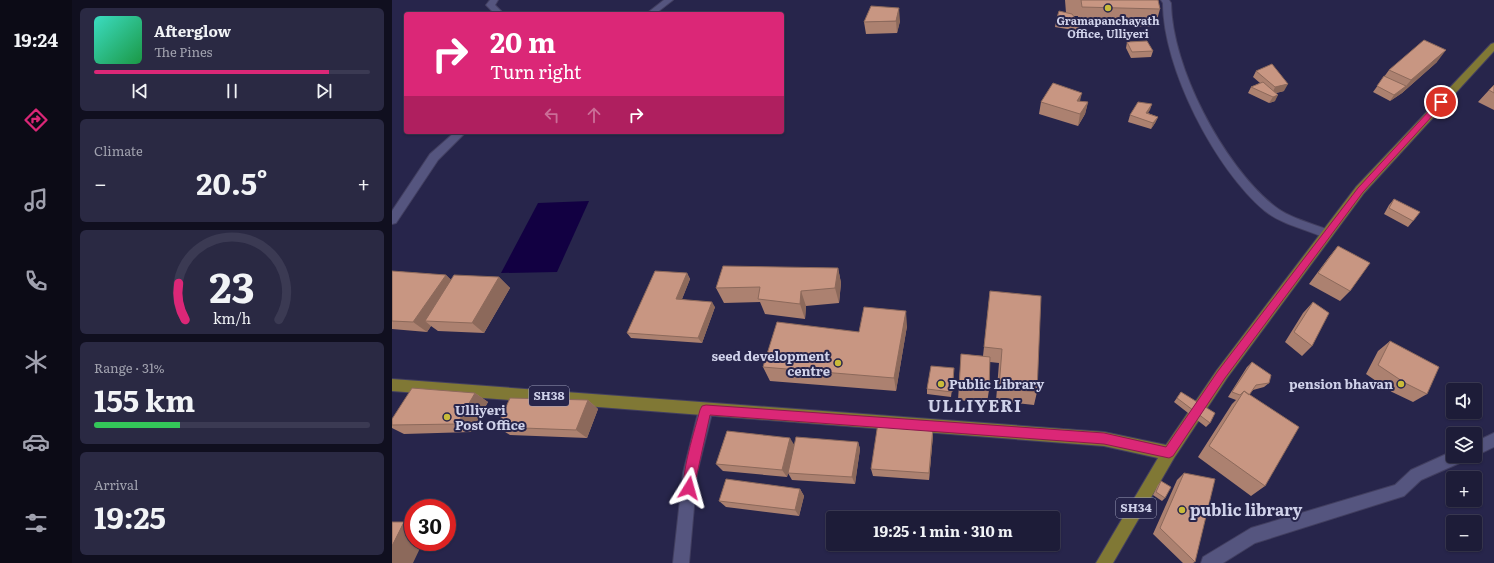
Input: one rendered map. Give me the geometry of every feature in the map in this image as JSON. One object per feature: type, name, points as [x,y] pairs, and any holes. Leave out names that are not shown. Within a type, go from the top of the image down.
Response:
[{"type":"main road","name":"SH34","points":[[1104,563],[1169,453],[1222,374],[1360,190],[1494,46]]},
{"type":"main road","name":"SH38","points":[[392,385],[706,410],[1104,438],[1169,453]]},
{"type":"street","points":[[494,0],[490,5],[498,12]]},
{"type":"street","points":[[653,12],[669,0]]},
{"type":"street","points":[[1165,0],[1168,27],[1175,52],[1197,112],[1237,172],[1270,209],[1327,234]]},
{"type":"street","points":[[392,220],[434,157],[459,134]]},
{"type":"street","points":[[681,563],[690,473],[706,410]]},
{"type":"street","points":[[1482,446],[1494,440]]},
{"type":"street","points":[[1209,563],[1251,536],[1399,491],[1416,476],[1446,462]]},
{"type":"shaded area","points":[[589,201],[557,272],[501,273],[538,203]]},
{"type":"building","points":[[1081,0],[1158,0],[1160,9],[1082,7]]},
{"type":"building","points":[[871,6],[899,8],[896,21],[864,22]]},
{"type":"building","points":[[1059,11],[1072,14],[1080,25],[1056,21]]},
{"type":"building","points":[[1424,40],[1446,50],[1411,80],[1389,70]]},
{"type":"building","points":[[1147,41],[1153,51],[1132,52],[1127,42]]},
{"type":"building","points":[[1272,64],[1288,84],[1275,87],[1256,71]]},
{"type":"building","points":[[1384,76],[1406,86],[1394,95],[1377,86]]},
{"type":"building","points":[[1263,82],[1278,95],[1273,97],[1251,87]]},
{"type":"building","points":[[1053,83],[1082,93],[1077,101],[1088,102],[1080,114],[1041,102]]},
{"type":"building","points":[[1494,85],[1494,93],[1489,90]]},
{"type":"building","points":[[1138,102],[1152,104],[1146,113],[1158,117],[1153,123],[1130,115]]},
{"type":"building","points":[[1394,199],[1420,212],[1413,221],[1389,208]]},
{"type":"building","points":[[1338,246],[1370,263],[1350,291],[1318,273]]},
{"type":"building","points":[[723,266],[838,268],[835,288],[801,291],[800,304],[758,299],[760,287],[716,288]]},
{"type":"building","points":[[392,271],[446,275],[413,322],[392,321]]},
{"type":"building","points":[[655,271],[687,273],[676,299],[712,302],[698,338],[627,333]]},
{"type":"building","points":[[454,275],[499,277],[472,323],[425,321]]},
{"type":"building","points":[[990,291],[1041,296],[1037,392],[999,388],[1002,349],[984,347]]},
{"type":"building","points":[[1313,302],[1329,313],[1312,346],[1294,332]]},
{"type":"building","name":"seed development centre","points":[[864,307],[906,311],[894,378],[763,367],[777,322],[859,332]]},
{"type":"building","points":[[1390,341],[1439,367],[1427,394],[1405,383],[1378,365]]},
{"type":"building","points":[[961,354],[990,357],[989,390],[959,388]]},
{"type":"building","points":[[1252,362],[1271,375],[1269,383],[1256,385],[1249,395],[1244,391],[1240,395],[1232,392]]},
{"type":"building","name":"Public Library","points":[[931,366],[954,368],[952,392],[927,389]]},
{"type":"building","points":[[412,388],[475,393],[457,424],[392,425],[392,419]]},
{"type":"building","points":[[1244,391],[1299,427],[1265,486],[1209,446]]},
{"type":"building","points":[[1181,392],[1215,413],[1210,423],[1177,398]]},
{"type":"building","points":[[510,398],[588,400],[576,430],[497,427]]},
{"type":"building","points":[[878,423],[933,427],[929,473],[871,469]]},
{"type":"building","points":[[727,431],[790,438],[782,470],[716,464]]},
{"type":"building","points":[[796,437],[858,442],[852,477],[788,473]]},
{"type":"building","name":"public library","points":[[1184,473],[1215,479],[1195,562],[1160,528]]},
{"type":"building","points":[[726,479],[800,489],[795,510],[719,501]]},
{"type":"building","points":[[1161,481],[1171,487],[1165,498],[1156,492]]},
{"type":"building","points":[[392,522],[404,522],[392,546]]},
{"type":"place","name":"Gramapanchayath Office, Ulliyeri","points":[[1108,8]]},
{"type":"place","name":"seed development centre","points":[[838,363]]},
{"type":"place","name":"Public Library","points":[[941,384]]},
{"type":"place","name":"pension bhavan","points":[[1401,384]]},
{"type":"place","name":"Ulliyeri Post Office","points":[[447,417]]},
{"type":"place","name":"public library","points":[[1182,510]]},
{"type":"district","name":"ULLIYERI","points":[[975,406]]},
{"type":"route","points":[[689,488],[690,473],[706,410],[1104,438],[1169,453],[1222,374],[1360,190],[1441,102]]}]
